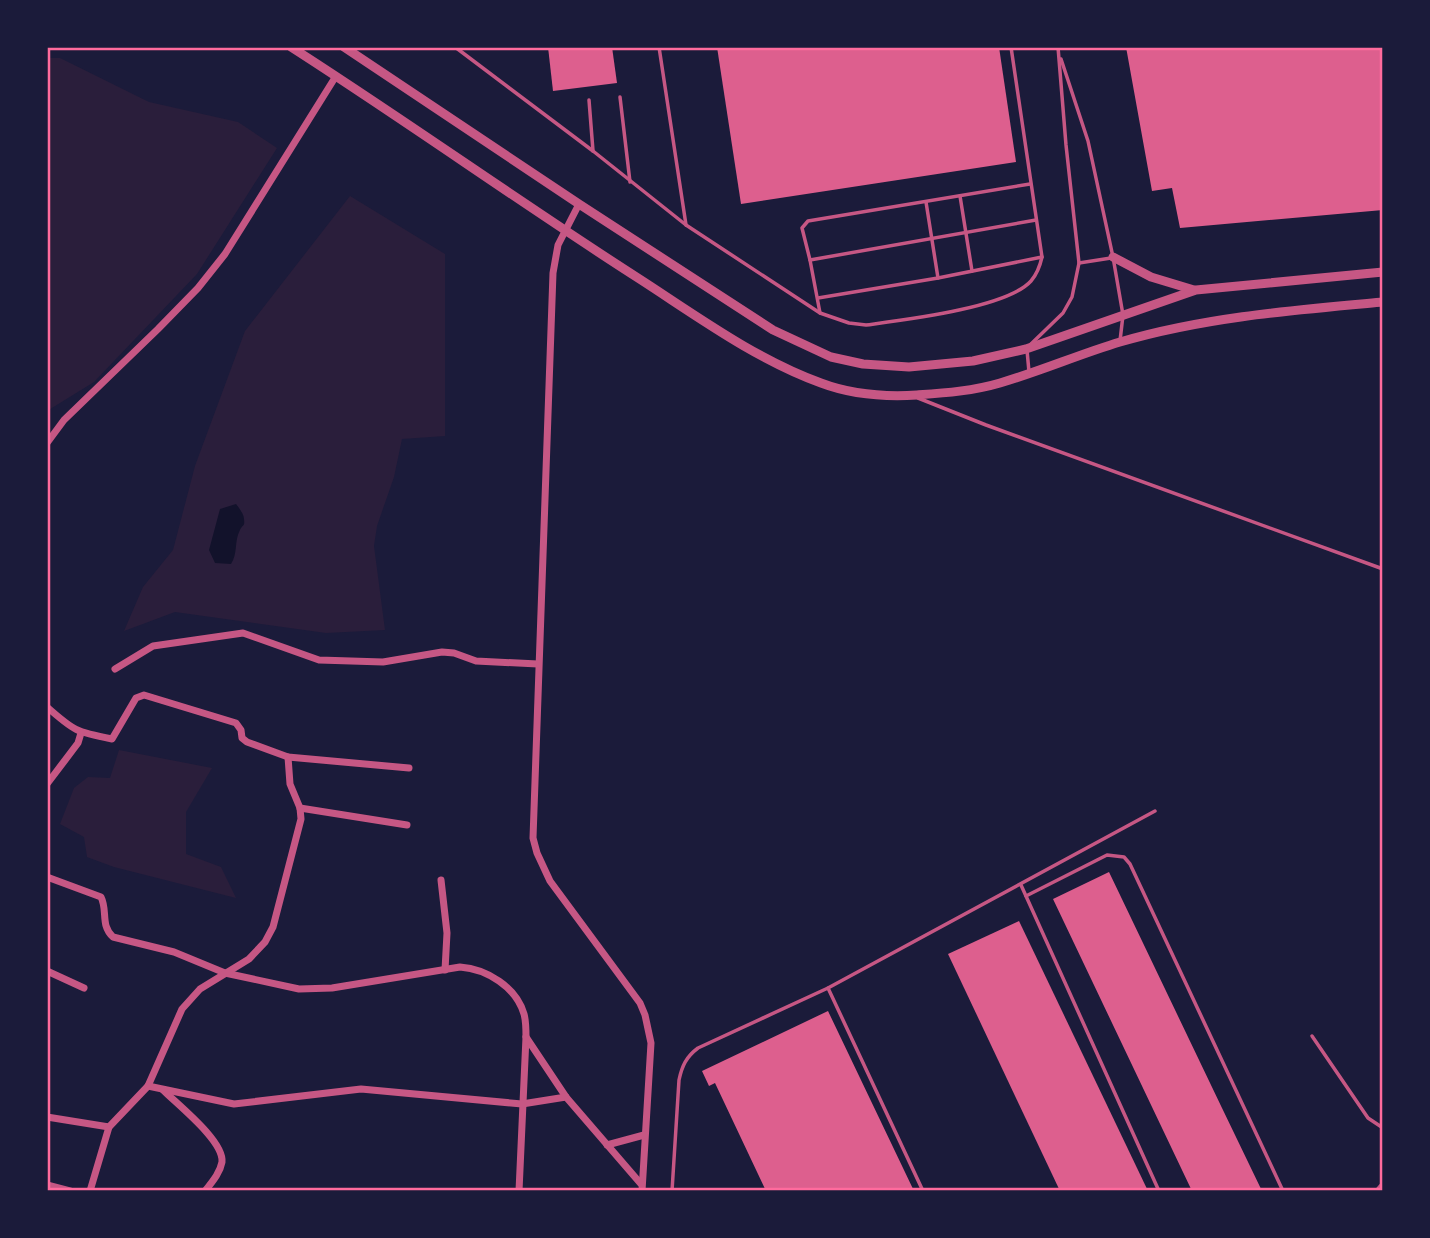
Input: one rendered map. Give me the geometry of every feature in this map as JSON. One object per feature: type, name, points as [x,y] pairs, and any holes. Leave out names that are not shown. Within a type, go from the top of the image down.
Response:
[{"type":"street","points":[[291,47],[564,230],[741,344],[822,384],[845,390],[913,395],[971,389],[999,383],[1120,342],[1186,325],[1227,318],[1383,302]]},
{"type":"street","points":[[344,47],[773,330],[831,357],[863,364],[909,367],[961,363],[1027,349],[1196,290],[1383,272]]},
{"type":"street","points":[[47,443],[64,420],[198,288],[225,254],[336,76]]},
{"type":"street","points":[[579,204],[558,245],[553,273],[533,838],[550,881],[640,1003],[645,1015],[651,1043],[642,1188]]},
{"type":"street","points":[[1114,257],[1151,277],[1196,290]]},
{"type":"street","points":[[115,669],[153,646],[243,633],[318,660],[383,662],[442,652],[454,653],[476,661],[538,664]]},
{"type":"street","points":[[47,707],[61,722],[81,733],[112,739],[136,698],[144,695],[236,723],[242,738],[247,742],[288,757],[409,768]]},
{"type":"street","points":[[47,784],[78,743],[81,733]]},
{"type":"street","points":[[90,1191],[108,1127],[148,1086],[182,1009],[200,989],[249,959],[274,928],[300,830],[300,808],[290,783],[288,757]]},
{"type":"street","points":[[300,808],[407,825]]},
{"type":"street","points":[[47,877],[102,897],[105,925],[113,937],[174,952],[225,973],[299,989],[332,988],[474,968],[502,983],[519,1003],[524,1015],[526,1037],[519,1191]]},
{"type":"street","points":[[442,880],[447,933],[445,970]]},
{"type":"street","points":[[47,971],[84,988]]},
{"type":"street","points":[[526,1037],[566,1097],[642,1188]]},
{"type":"street","points":[[148,1086],[234,1104],[361,1089],[522,1104],[566,1097]]},
{"type":"street","points":[[162,1090],[212,1139],[221,1154],[218,1173],[205,1191]]},
{"type":"street","points":[[47,1116],[108,1127]]},
{"type":"street","points":[[607,1144],[644,1135]]},
{"type":"street","points":[[47,1185],[70,1191]]},
{"type":"lane","points":[[455,47],[686,225],[820,313],[849,323],[866,325],[992,303],[1006,298],[1030,282],[1039,270],[1042,257],[1011,47]]},
{"type":"lane","points":[[659,47],[686,225]]},
{"type":"lane","points":[[1029,372],[1027,349],[1063,313],[1072,297],[1079,263],[1058,47]]},
{"type":"lane","points":[[1059,54],[1088,141],[1114,257],[1123,315],[1120,342]]},
{"type":"lane","points":[[620,97],[631,182]]},
{"type":"lane","points":[[589,100],[593,151]]},
{"type":"lane","points":[[820,313],[802,228],[808,221],[1031,184]]},
{"type":"lane","points":[[960,196],[972,271]]},
{"type":"lane","points":[[926,202],[938,278]]},
{"type":"lane","points":[[810,260],[1036,220]]},
{"type":"lane","points":[[818,298],[1042,257]]},
{"type":"lane","points":[[1079,263],[1114,257]]},
{"type":"lane","points":[[913,395],[986,425],[1383,569]]},
{"type":"lane","points":[[672,1191],[679,1080],[688,1056],[698,1048],[828,988],[1021,886],[1155,811]]},
{"type":"lane","points":[[1026,896],[1107,855],[1124,857],[1130,864],[1283,1191]]},
{"type":"lane","points":[[1021,886],[1158,1191]]},
{"type":"lane","points":[[828,988],[923,1191]]},
{"type":"lane","points":[[1312,1036],[1368,1118],[1383,1128]]},
{"type":"lane","points":[[1376,1191],[1383,1183]]},
{"type":"shaded area","points":[[47,58],[60,58],[149,102],[238,122],[277,148],[197,274],[94,382],[47,411]]},
{"type":"shaded area","points":[[350,196],[445,254],[445,436],[402,439],[394,477],[377,526],[374,546],[385,630],[326,633],[175,612],[124,631],[143,587],[173,550],[195,466],[245,331]]},
{"type":"shaded area","points":[[236,504],[243,515],[244,523],[238,534],[235,556],[231,564],[215,563],[209,550],[220,509]]},
{"type":"shaded area","points":[[119,750],[212,768],[186,812],[186,854],[221,867],[236,898],[114,867],[87,857],[84,837],[60,824],[74,788],[88,777],[110,778]]},
{"type":"building","points":[[548,47],[612,47],[617,83],[553,91]]},
{"type":"building","points":[[717,47],[999,47],[1016,162],[741,204]]},
{"type":"building","points":[[1126,47],[1383,47],[1383,210],[1180,228],[1172,188],[1152,191]]},
{"type":"building","points":[[1109,872],[1262,1191],[1192,1191],[1053,899]]},
{"type":"building","points":[[1019,921],[1148,1191],[1060,1191],[948,954]]},
{"type":"building","points":[[828,1011],[914,1191],[766,1191],[715,1083],[709,1086],[702,1071]]}]
